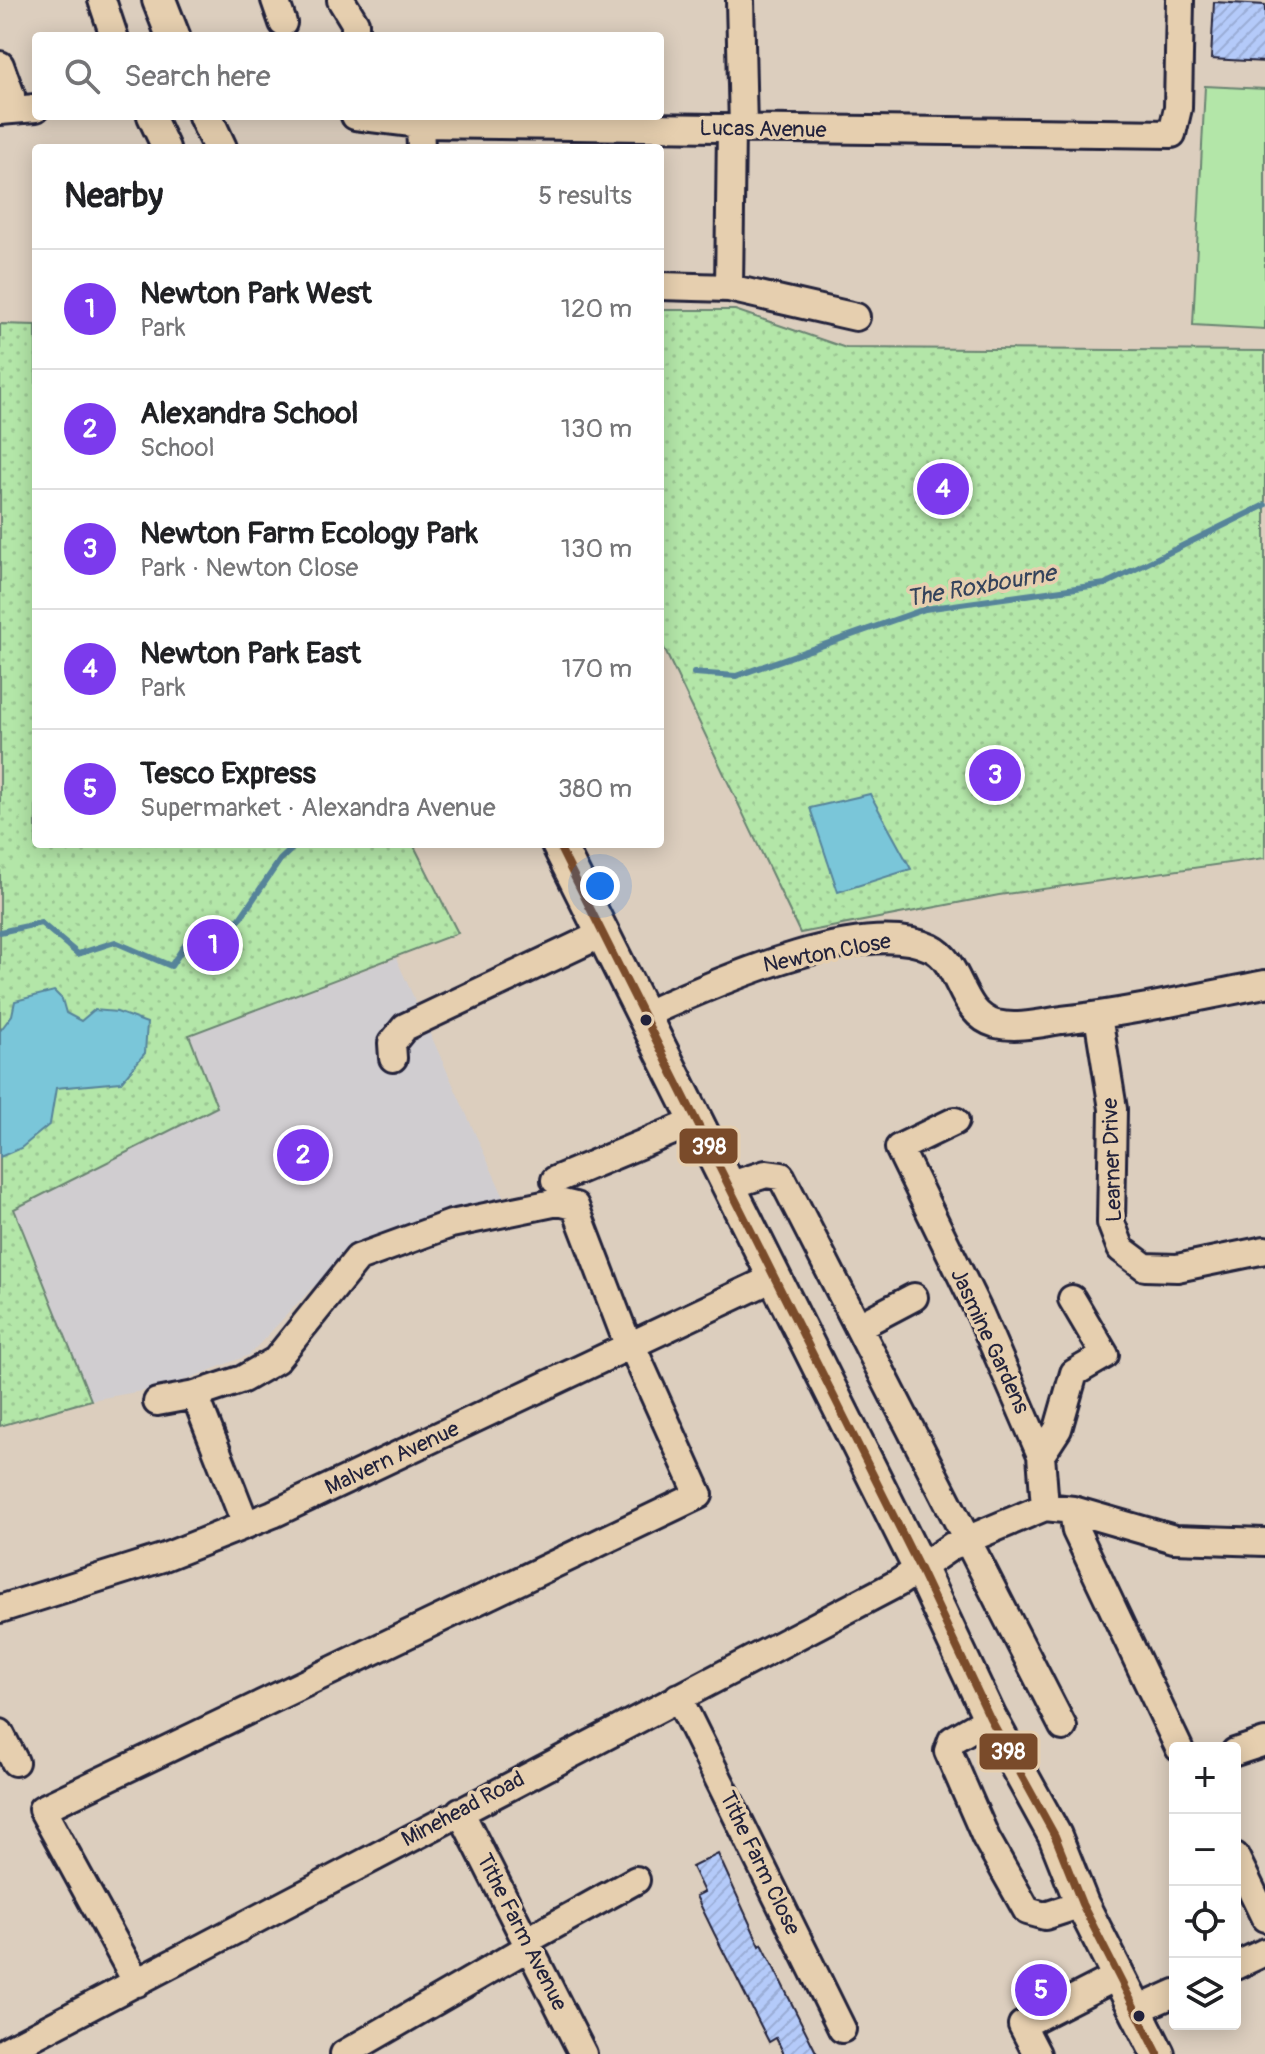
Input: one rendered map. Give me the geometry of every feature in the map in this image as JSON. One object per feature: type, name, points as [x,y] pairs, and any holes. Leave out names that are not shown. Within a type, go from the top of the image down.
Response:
[{"type":"main road","points":[[159,0],[171,32]]},
{"type":"main road","points":[[210,120],[219,144]]},
{"type":"main road","points":[[560,848],[920,1569],[990,1718],[1055,1836],[1082,1904],[1158,2054]]},
{"type":"street","points":[[102,0],[113,32]]},
{"type":"street","points":[[341,0],[355,23],[355,32]]},
{"type":"street","points":[[729,288],[740,0]]},
{"type":"street","name":"Lucas Avenue","points":[[368,120],[420,136],[737,128],[1172,134],[1178,108],[1180,0]]},
{"type":"street","points":[[0,65],[16,110]]},
{"type":"street","points":[[153,120],[164,144]]},
{"type":"street","points":[[664,286],[729,288],[856,317]]},
{"type":"street","points":[[393,1058],[392,1043],[405,1027],[602,934]]},
{"type":"street","name":"Newton Close","points":[[643,1015],[769,961],[901,938],[935,949],[973,1010],[995,1024],[1022,1026],[1098,1016],[1265,984]]},
{"type":"street","name":"Learner Drive","points":[[1098,1016],[1113,1109],[1111,1223],[1121,1249],[1145,1267],[1177,1268],[1265,1250]]},
{"type":"street","points":[[555,1180],[697,1121]]},
{"type":"street","name":"Jasmine Gardens","points":[[955,1121],[899,1148],[980,1314],[1041,1455],[1045,1507]]},
{"type":"street","points":[[728,1186],[766,1174],[781,1176],[861,1325],[1063,1727]]},
{"type":"street","points":[[137,1983],[42,1809],[699,1495],[630,1346],[575,1206],[558,1202],[451,1224],[358,1258],[276,1360],[243,1379],[195,1395],[157,1402]]},
{"type":"street","name":"Malvern Avenue","points":[[0,1609],[162,1558],[246,1525],[773,1278]]},
{"type":"street","points":[[861,1325],[914,1297]]},
{"type":"street","points":[[1041,1455],[1058,1429],[1074,1373],[1105,1355],[1072,1299]]},
{"type":"street","points":[[195,1395],[246,1525]]},
{"type":"street","points":[[1045,1507],[1073,1510],[1174,1539],[1265,1542]]},
{"type":"street","name":"Minehead Road","points":[[5,2046],[137,1983],[920,1569],[968,1539],[1045,1507]]},
{"type":"street","points":[[1073,1510],[1076,1531],[1176,1742]]},
{"type":"street","name":"Tithe Farm Close","points":[[678,1697],[842,2029]]},
{"type":"street","points":[[990,1718],[952,1740],[948,1751],[986,1838],[1027,1911],[1045,1916],[1082,1904]]},
{"type":"street","points":[[0,1733],[15,1762]]},
{"type":"street","points":[[1241,1750],[1265,1742]]},
{"type":"street","name":"Tithe Farm Avenue","points":[[460,1811],[583,2054]]},
{"type":"street","points":[[1241,1868],[1265,1918]]},
{"type":"street","points":[[344,2054],[636,1880]]},
{"type":"street","points":[[1241,1963],[1265,1952]]},
{"type":"street","points":[[1037,2054],[1022,2025],[1120,1975]]},
{"type":"street","points":[[1137,2010],[1169,1996]]},
{"type":"shaded area","points":[[396,958],[506,1202],[313,1287],[249,1355],[170,1386],[91,1400],[14,1209],[216,1107],[189,1035]]},
{"type":"green space","points":[[1205,86],[1265,89],[1265,329],[1193,325]]},
{"type":"green space","points":[[664,310],[735,310],[846,348],[1265,351],[1265,858],[999,895],[800,933],[664,648]]},
{"type":"green space","points":[[0,324],[32,325],[32,848],[415,848],[458,933],[189,1035],[217,1107],[14,1209],[91,1400],[0,1426]]},
{"type":"water","points":[[870,794],[911,869],[838,892],[810,808]]},
{"type":"water","points":[[54,991],[62,999],[66,1013],[81,1021],[94,1010],[117,1012],[147,1023],[145,1053],[121,1082],[56,1088],[50,1124],[21,1148],[0,1157],[0,1031],[12,1015],[15,1001]]},
{"type":"building","points":[[1214,2],[1265,5],[1265,62],[1211,59]]},
{"type":"building","points":[[718,1854],[760,1946],[762,1944],[817,2054],[784,2054],[776,2038],[769,2042],[714,1933],[696,1896],[704,1892],[692,1867]]},
{"type":"waterway","name":"The Roxbourne","points":[[694,673],[736,676],[925,609],[1105,584],[1265,505]]},
{"type":"waterway","name":"The Roxbourne","points":[[0,932],[41,923],[78,954],[115,942],[171,966],[195,930],[239,920],[280,860],[293,848]]},
{"type":"transit line","name":"398","points":[[560,848],[920,1569],[990,1718],[1055,1836],[1082,1904],[1158,2054]]},
{"type":"place","name":"Newton Park East","points":[[943,489]]},
{"type":"place","name":"Newton Farm Ecology Park","points":[[995,775]]},
{"type":"place","name":"Newton Park West","points":[[213,945]]},
{"type":"place","name":"Alexandra School","points":[[303,1155]]},
{"type":"place","name":"Tesco Express","points":[[1041,1990]]}]
